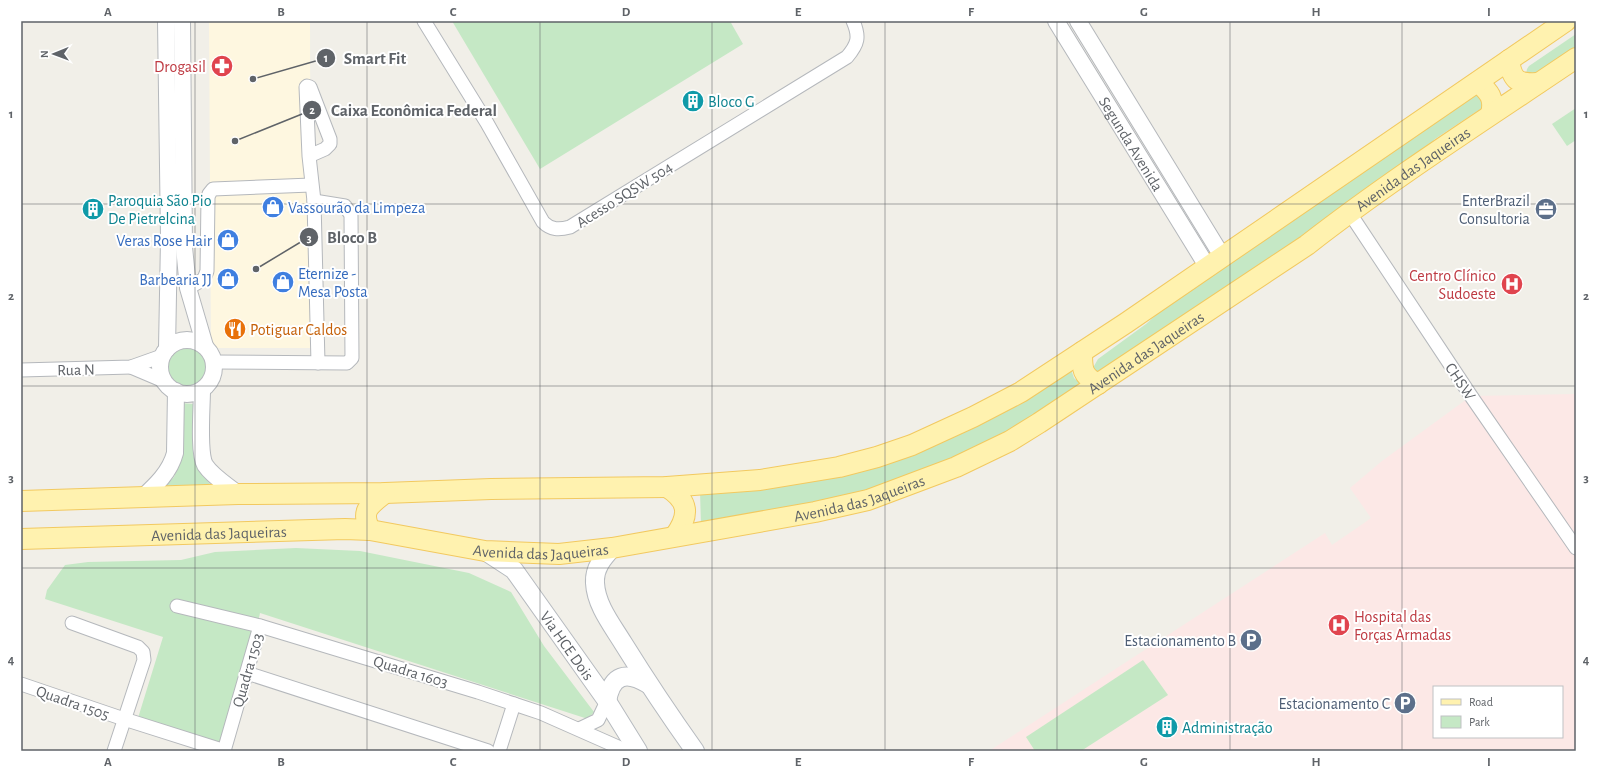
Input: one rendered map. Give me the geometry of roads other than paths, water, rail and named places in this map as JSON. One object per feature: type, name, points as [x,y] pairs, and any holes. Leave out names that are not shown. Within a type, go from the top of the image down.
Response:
[{"type":"main road","name":"Avenida das Jaqueiras","points":[[238,494],[385,494],[491,489],[667,487],[760,480],[831,468],[877,457],[912,445],[973,417],[1021,392],[1082,352],[1566,21]]},
{"type":"main road","name":"Avenida das Jaqueiras","points":[[21,539],[345,529],[370,530],[485,551],[559,554],[612,548],[816,512],[868,500],[956,466],[1010,441],[1307,245],[1349,212],[1491,114],[1576,58]]},
{"type":"main road","points":[[1509,60],[1512,73],[1520,82],[1524,84],[1538,83]]},
{"type":"main road","points":[[1478,82],[1491,94],[1493,107],[1491,114]]},
{"type":"main road","points":[[1082,352],[1084,374],[1090,380],[1098,384]]},
{"type":"main road","points":[[667,487],[680,497],[685,508],[684,520],[675,536]]},
{"type":"main road","points":[[21,501],[238,494]]},
{"type":"main road","points":[[370,530],[365,515],[367,509],[372,503],[385,494]]},
{"type":"main road","points":[[612,548],[597,568],[595,583],[597,596],[604,611],[648,684],[695,751]]},
{"type":"main road","name":"Via HCE Dois","points":[[485,551],[514,570],[607,701],[638,751]]},
{"type":"main road","points":[[607,701],[611,685],[624,676],[635,677],[648,684]]},
{"type":"street","points":[[165,353],[169,239],[166,21]]},
{"type":"street","points":[[182,21],[184,247],[188,288],[205,346]]},
{"type":"street","name":"Acesso SQSW 504","points":[[424,21],[487,123],[543,222],[552,228],[557,229],[570,227],[847,57],[854,50],[857,41],[858,32],[853,21]]},
{"type":"street","name":"Segunda Avenida","points":[[1056,21],[1215,261]]},
{"type":"street","name":"Segunda Avenida","points":[[1078,21],[1215,261]]},
{"type":"street","points":[[309,156],[311,185],[314,201],[318,363]]},
{"type":"street","points":[[188,288],[204,279],[207,271],[208,198],[213,189],[311,185]]},
{"type":"street","points":[[214,362],[347,363],[352,358],[351,215],[345,206],[314,201]]},
{"type":"street","name":"CHSW","points":[[1349,212],[1471,396],[1576,548]]},
{"type":"street","points":[[188,339],[197,341],[205,346],[211,353],[214,362],[212,378],[208,384],[202,390],[185,394],[170,386],[161,373],[160,364],[165,353],[173,344],[180,340],[188,339]]},
{"type":"street","name":"Rua N","points":[[21,370],[131,367],[165,353]]},
{"type":"street","name":"Rua N","points":[[131,367],[170,386]]},
{"type":"street","points":[[142,498],[156,485],[173,463],[175,453],[170,386]]},
{"type":"street","points":[[202,390],[202,453],[205,464],[212,473],[238,494]]},
{"type":"street","name":"Quadra 1503","points":[[124,719],[224,751],[260,626],[177,606]]},
{"type":"street","name":"Quadra 1505","points":[[72,623],[138,646],[143,652],[144,660],[114,751]]},
{"type":"street","name":"Quadra 1603","points":[[260,626],[478,692],[541,713],[627,751]]},
{"type":"street","points":[[247,673],[488,751]]},
{"type":"street","name":"Quadra 1505","points":[[21,684],[124,719]]},
{"type":"street","points":[[579,729],[598,720],[607,701]]},
{"type":"street","points":[[500,751],[514,704]]},
{"type":"place","name":"Drogasil","points":[[222,66]]},
{"type":"place","name":"Smart Fit","points":[[253,79]]},
{"type":"place","name":"Bloco G","points":[[693,101]]},
{"type":"place","name":"Caixa Econômica Federal","points":[[235,141]]},
{"type":"place","name":"Vassourão da Limpeza","points":[[273,207]]},
{"type":"place","name":"Paroquia São Pio De Pietrelcina","points":[[93,209]]},
{"type":"place","name":"EnterBrazil Consultoria","points":[[1546,209]]},
{"type":"place","name":"Veras Rose Hair","points":[[228,240]]},
{"type":"place","name":"Bloco B","points":[[256,269]]},
{"type":"place","name":"Barbearia JJ","points":[[228,279]]},
{"type":"place","name":"Eternize - Mesa Posta","points":[[283,282]]},
{"type":"place","name":"Centro Clínico Sudoeste","points":[[1512,284]]},
{"type":"place","name":"Potiguar Caldos","points":[[235,329]]},
{"type":"place","name":"Hospital das Forças Armadas","points":[[1339,625]]},
{"type":"place","name":"Estacionamento B","points":[[1251,640]]},
{"type":"place","name":"Estacionamento C","points":[[1405,703]]},
{"type":"place","name":"Administração","points":[[1167,727]]}]
